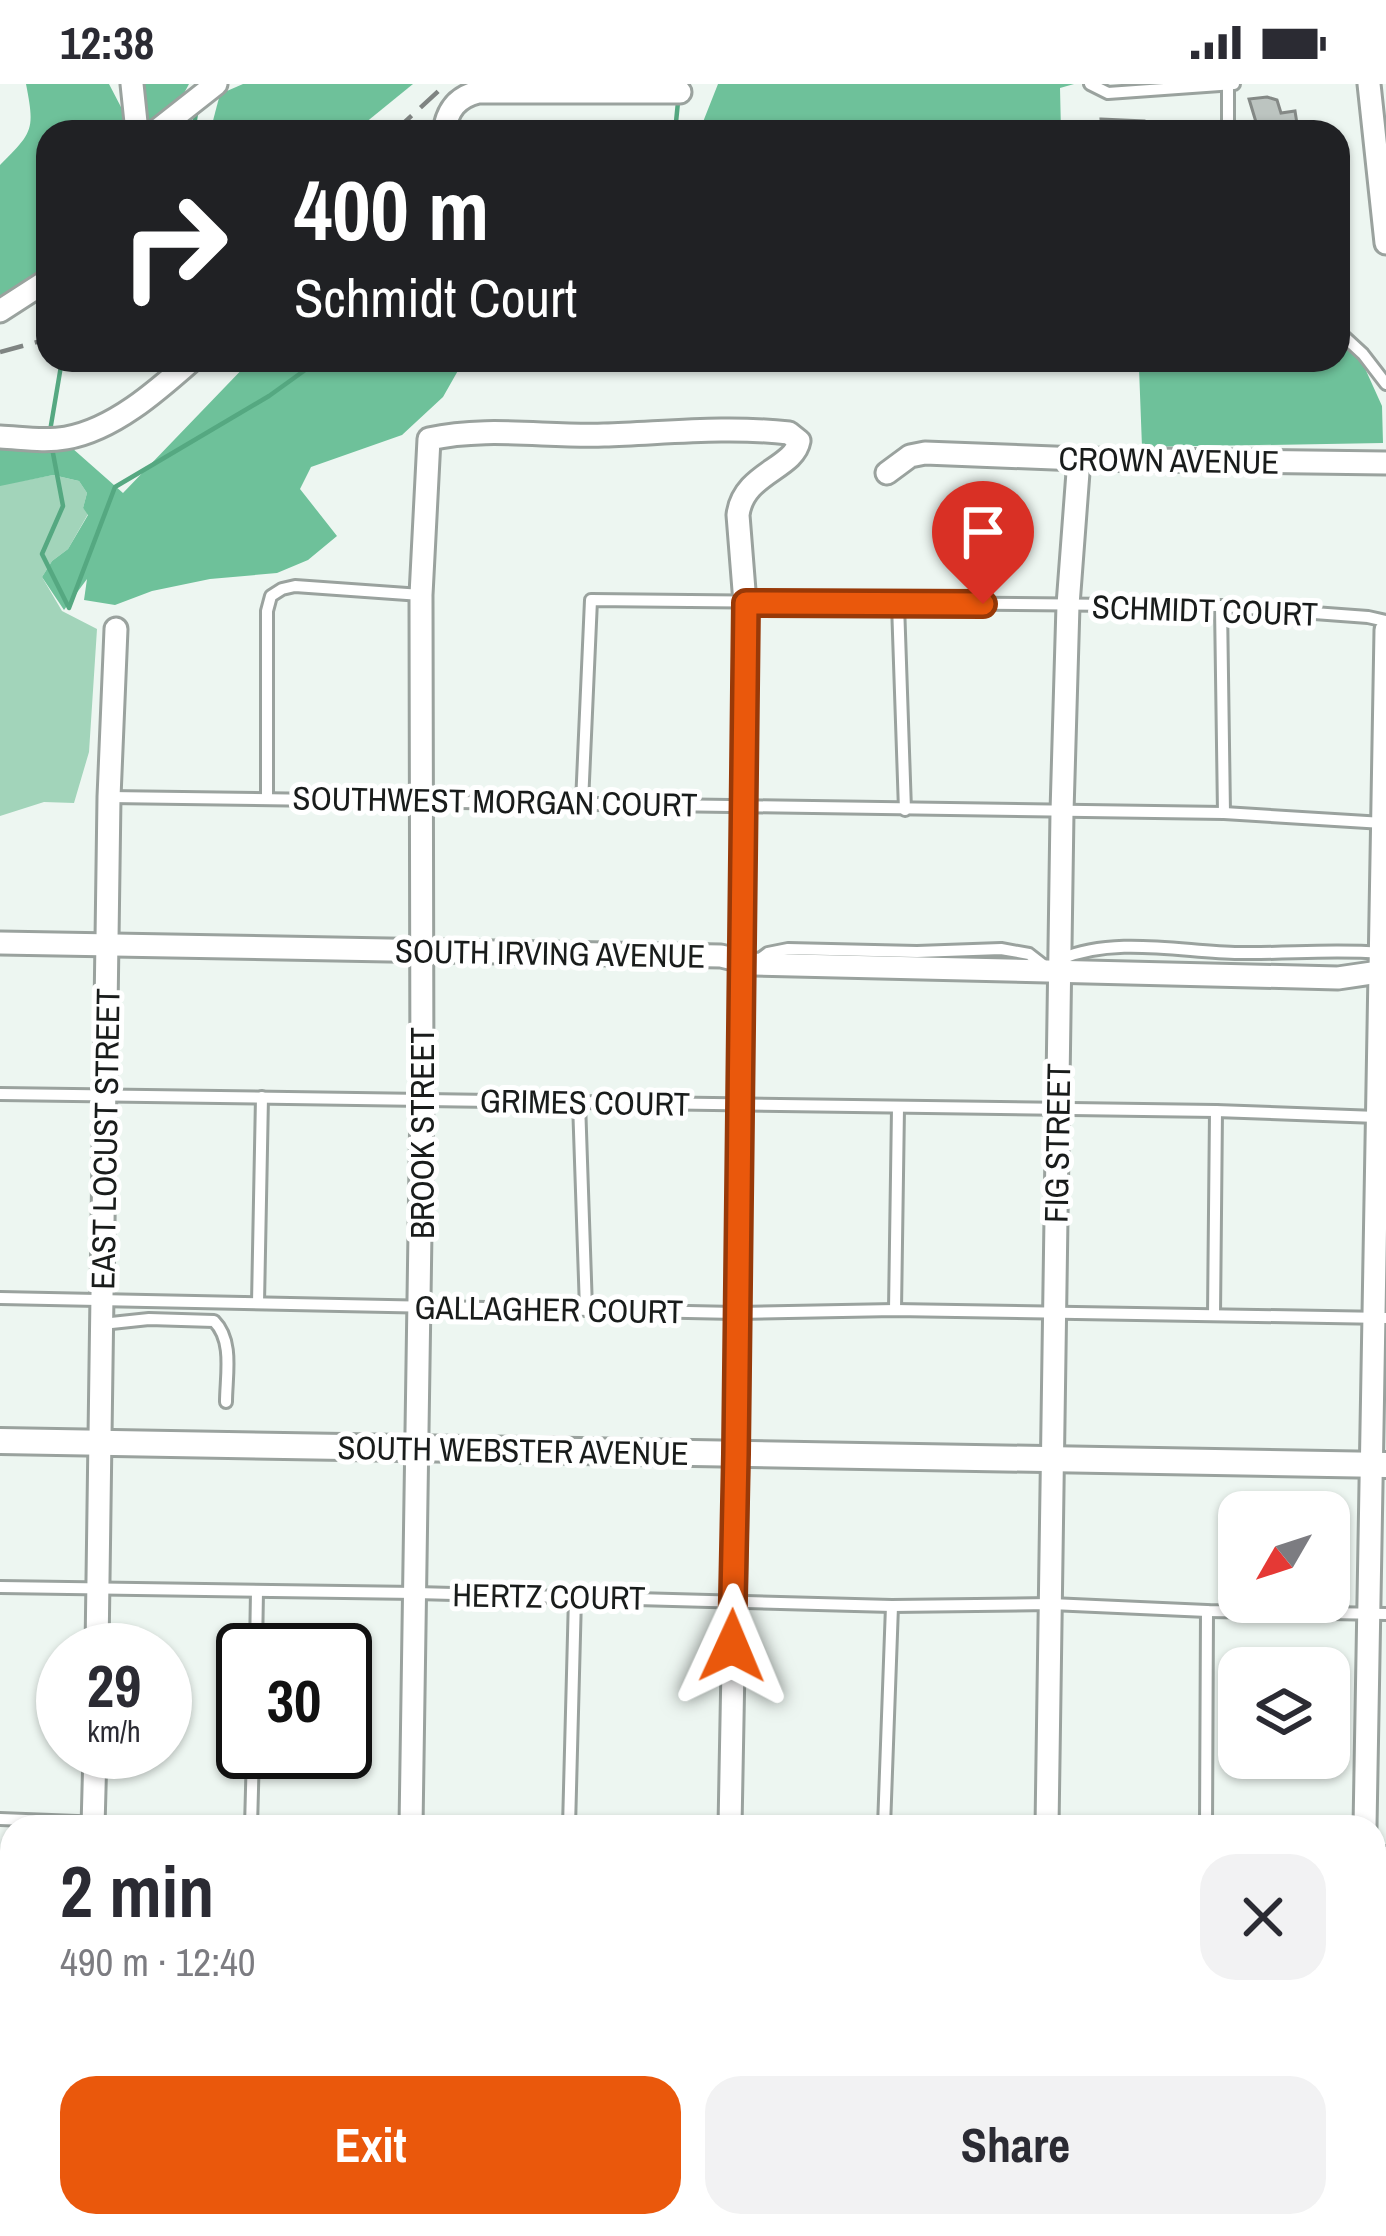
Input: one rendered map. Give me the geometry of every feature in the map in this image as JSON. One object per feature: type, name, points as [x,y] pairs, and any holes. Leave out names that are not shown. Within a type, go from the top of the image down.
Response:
[{"type":"street","points":[[132,84],[136,120]]},
{"type":"street","points":[[170,120],[216,84]]},
{"type":"street","points":[[1369,84],[1386,243]]},
{"type":"street","points":[[446,120],[462,97],[478,92],[680,92]]},
{"type":"street","points":[[0,311],[36,288]]},
{"type":"street","points":[[0,436],[40,440],[75,436],[125,412],[177,372]]},
{"type":"street","name":"BROOK STREET","points":[[411,1815],[421,1306],[421,595],[429,439],[501,432],[789,433],[800,445],[750,487],[738,506],[746,603]]},
{"type":"street","name":"CROWN AVENUE","points":[[887,473],[910,456],[926,453],[1386,463]]},
{"type":"street","name":"FIG STREET","points":[[1047,1815],[1058,967],[1068,605],[1079,459]]},
{"type":"street","points":[[730,1815],[740,1104],[748,963],[746,603]]},
{"type":"street","name":"EAST LOCUST STREET","points":[[97,1623],[109,797],[116,629]]},
{"type":"street","points":[[1366,1815],[1378,1614],[1386,630]]},
{"type":"street","name":"SOUTH IRVING AVENUE","points":[[0,943],[721,956],[748,963],[1235,964],[1338,978],[1382,965]]},
{"type":"street","name":"SOUTH WEBSTER AVENUE","points":[[0,1441],[1378,1465]]},
{"type":"street","points":[[93,1815],[94,1779]]},
{"type":"lane","points":[[1090,84],[1108,93],[1231,84],[1229,120]]},
{"type":"lane","points":[[1350,342],[1386,384]]},
{"type":"lane","points":[[267,798],[267,611],[271,596],[295,586],[421,595]]},
{"type":"lane","name":"SCHMIDT COURT","points":[[582,803],[591,600],[1221,606],[1386,621]]},
{"type":"lane","points":[[898,604],[905,809]]},
{"type":"lane","points":[[1221,606],[1224,814]]},
{"type":"lane","name":"SOUTHWEST MORGAN COURT","points":[[109,797],[1224,814],[1385,822]]},
{"type":"lane","name":"GRIMES COURT","points":[[0,1094],[1382,1117]]},
{"type":"lane","points":[[258,1303],[262,1097]]},
{"type":"lane","points":[[579,1102],[586,1309]]},
{"type":"lane","points":[[895,1310],[898,1108]]},
{"type":"lane","points":[[1214,1315],[1216,1111]]},
{"type":"lane","name":"GALLAGHER COURT","points":[[0,1298],[736,1313],[895,1310],[1380,1318]]},
{"type":"lane","points":[[102,1324],[148,1318],[214,1321],[226,1341],[226,1402]]},
{"type":"lane","name":"HERTZ COURT","points":[[0,1587],[1378,1614]]},
{"type":"lane","points":[[256,1623],[257,1591]]},
{"type":"lane","points":[[569,1815],[574,1597]]},
{"type":"lane","points":[[884,1815],[892,1606]]},
{"type":"lane","points":[[1206,1815],[1207,1611]]},
{"type":"lane","points":[[251,1815],[252,1779]]},
{"type":"green space","points":[[26,84],[109,84],[128,120],[36,120],[36,281],[0,304],[0,165],[29,129]]},
{"type":"green space","points":[[137,84],[189,84],[159,120],[144,120]]},
{"type":"green space","points":[[243,84],[413,84],[369,120],[213,120],[220,94]]},
{"type":"green space","points":[[718,84],[1074,84],[1060,88],[1061,120],[704,120]]},
{"type":"green space","points":[[1350,342],[1382,406],[1383,443],[1142,447],[1139,372],[1350,372]]},
{"type":"green space","points":[[239,372],[457,372],[443,397],[402,435],[311,467],[300,489],[337,536],[308,560],[277,573],[210,579],[152,591],[115,605],[84,600],[87,579],[64,610],[42,577],[68,549],[88,515],[83,508],[87,493],[79,481],[53,475],[0,486],[0,448],[72,448],[123,493]]},
{"type":"green space","points":[[53,475],[79,481],[87,493],[83,508],[88,514],[68,549],[42,577],[62,611],[97,629],[89,752],[74,803],[44,802],[0,816],[0,485]]},
{"type":"building","points":[[1249,99],[1277,100],[1281,113],[1295,111],[1296,120],[1255,120]]},
{"type":"waterway","points":[[676,120],[678,102]]},
{"type":"waterway","points":[[195,120],[197,107]]},
{"type":"waterway","points":[[50,431],[60,372]]},
{"type":"waterway","points":[[69,608],[115,487],[302,372]]},
{"type":"waterway","points":[[52,448],[63,506],[42,554],[68,606]]},
{"type":"railway","points":[[407,120],[446,84]]},
{"type":"railway","points":[[0,352],[36,342]]},
{"type":"route","points":[[732,1646],[746,603],[983,604]]}]
